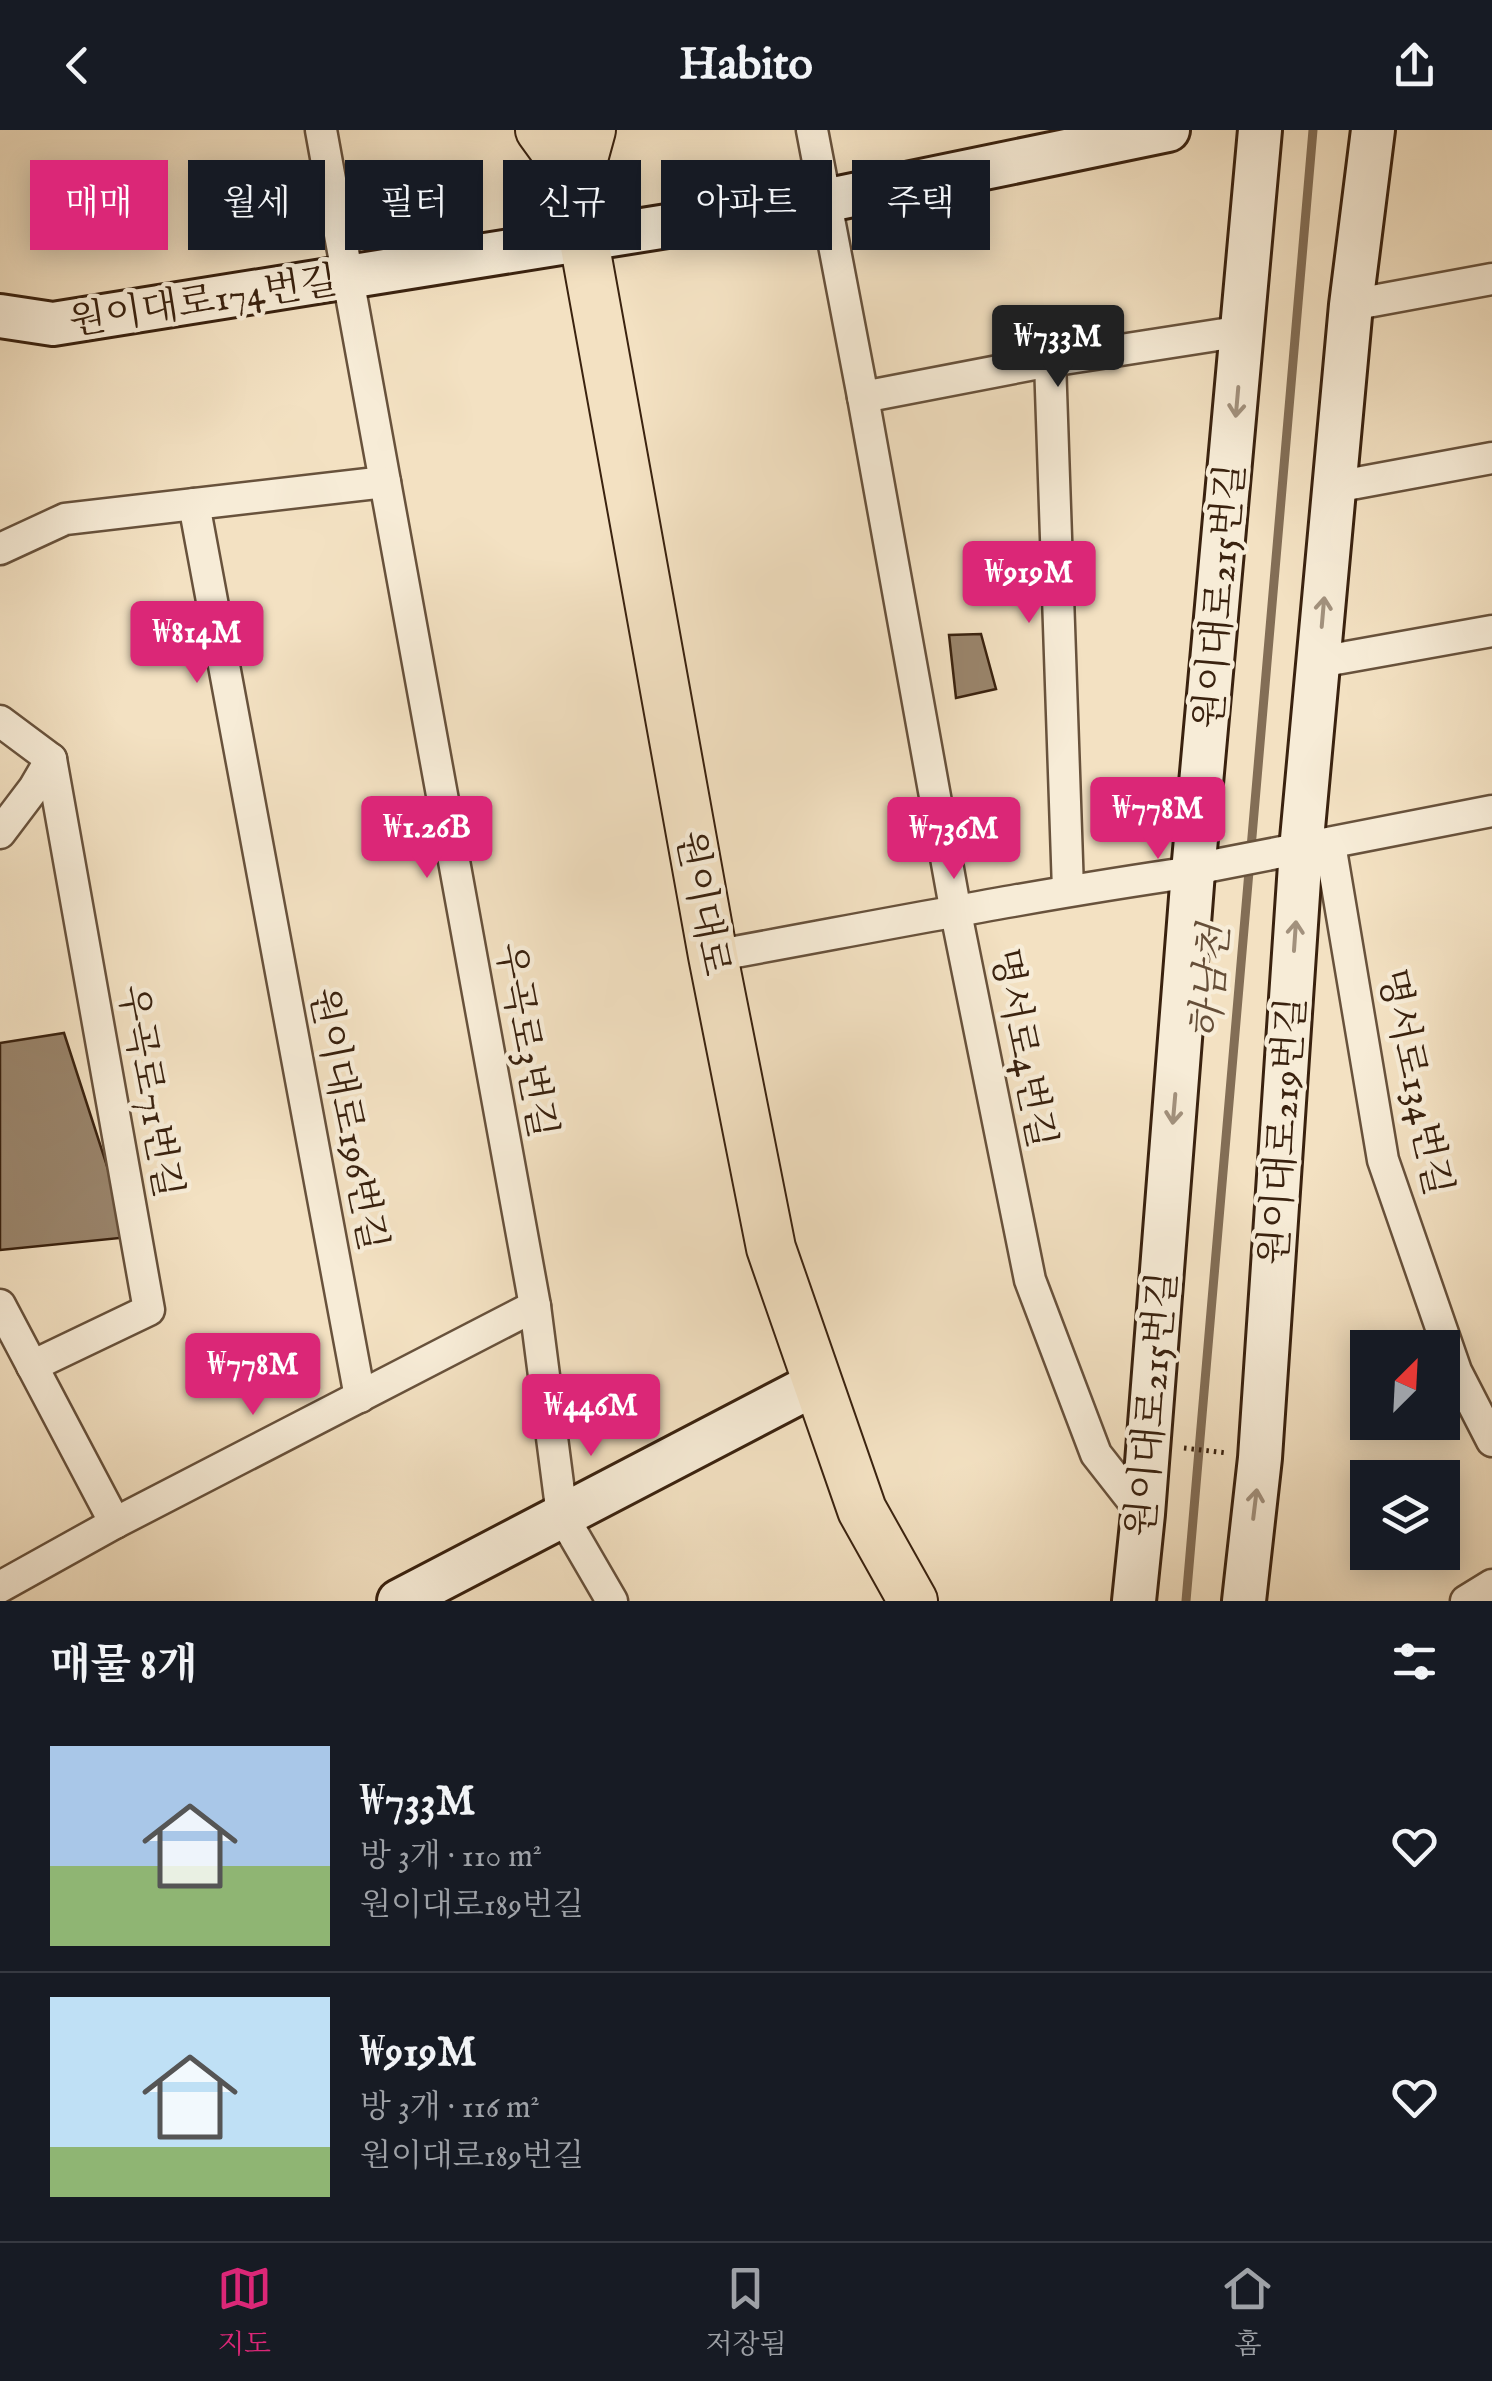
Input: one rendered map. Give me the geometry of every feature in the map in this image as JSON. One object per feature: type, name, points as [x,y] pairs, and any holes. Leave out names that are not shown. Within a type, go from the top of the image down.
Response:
[{"type":"main road","name":"원이대로","points":[[540,130],[561,160]]},
{"type":"main road","name":"원이대로","points":[[582,160],[591,130]]},
{"type":"main road","name":"원이대로","points":[[586,250],[713,956],[771,1248],[862,1510],[913,1601]]},
{"type":"street","name":"우곡로3번길","points":[[322,130],[535,1306],[562,1515],[612,1601]]},
{"type":"street","name":"명서로4번길","points":[[812,130],[817,160]]},
{"type":"street","name":"원이대로174번길","points":[[832,199],[1052,142],[1168,130]]},
{"type":"street","name":"원이대로215번길","points":[[1134,1601],[1202,869],[1260,130]]},
{"type":"street","name":"원이대로219번길","points":[[1244,1601],[1260,1458],[1318,662],[1373,130]]},
{"type":"street","name":"명서로4번길","points":[[832,241],[956,912],[1030,1280],[1096,1454],[1143,1514]]},
{"type":"street","name":"원이대로174번길","points":[[0,316],[53,324],[526,250]]},
{"type":"street","points":[[1352,304],[1492,279]]},
{"type":"street","points":[[863,396],[1243,331]]},
{"type":"street","points":[[1050,361],[1068,890]]},
{"type":"street","points":[[1335,487],[1492,458]]},
{"type":"street","points":[[0,549],[65,520],[385,482]]},
{"type":"street","name":"원이대로196번길","points":[[194,504],[360,1397]]},
{"type":"street","points":[[1318,662],[1492,630]]},
{"type":"street","points":[[0,721],[51,760],[0,833]]},
{"type":"street","name":"우곡로71번길","points":[[32,1366],[149,1310],[51,760]]},
{"type":"street","points":[[713,956],[1202,869],[1492,810]]},
{"type":"street","name":"명서로134번길","points":[[1305,849],[1383,1160],[1456,1372],[1492,1441]]},
{"type":"street","points":[[0,1305],[114,1523]]},
{"type":"street","points":[[0,1587],[114,1523],[535,1306]]},
{"type":"street","points":[[400,1601],[817,1382]]},
{"type":"street","points":[[1466,1601],[1492,1585]]},
{"type":"path","points":[[1183,1448],[1242,1455]]},
{"type":"building","points":[[981,634],[996,689],[956,698],[949,635]]},
{"type":"building","points":[[64,1033],[130,1237],[0,1250],[0,1043]]},
{"type":"waterway","name":"하남천","points":[[1186,1601],[1313,130]]}]
